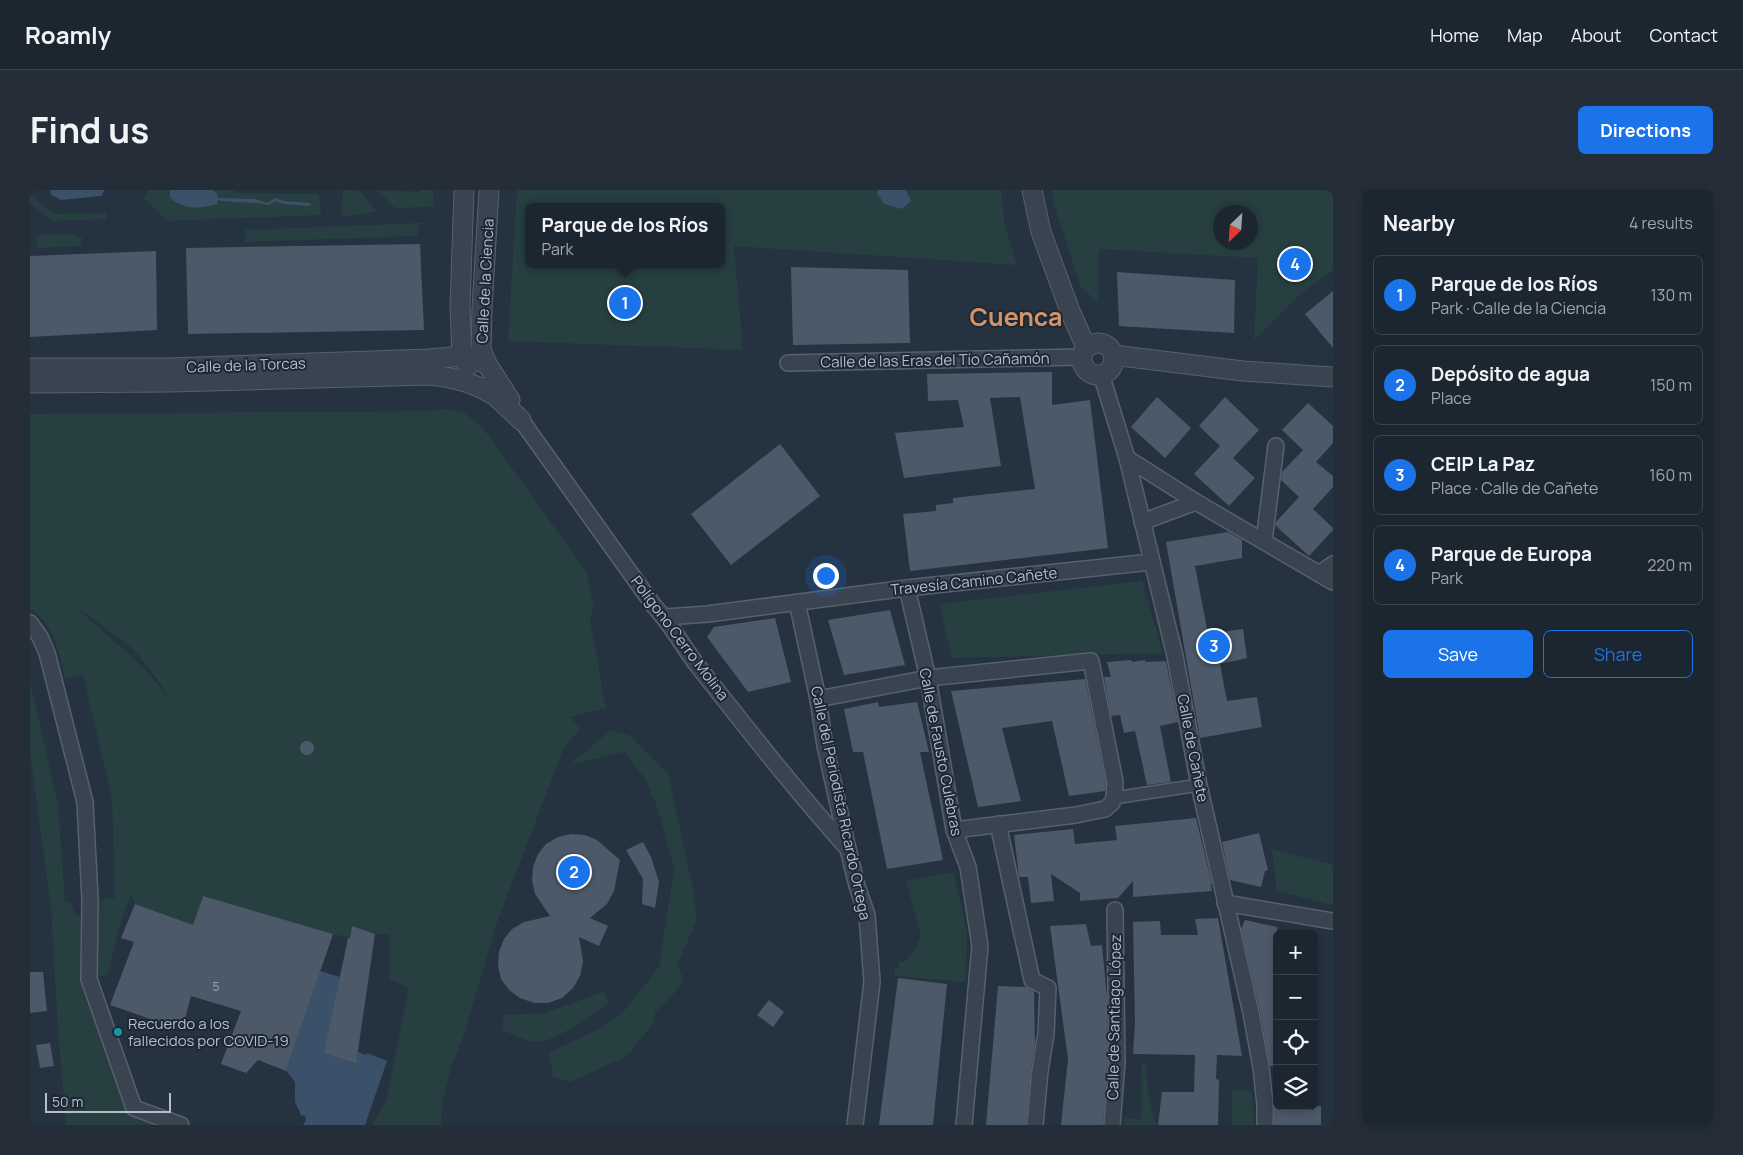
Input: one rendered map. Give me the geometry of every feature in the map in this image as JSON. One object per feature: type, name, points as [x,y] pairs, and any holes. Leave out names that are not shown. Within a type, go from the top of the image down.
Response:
[{"type":"street","name":"Calle de la Ciencia","points":[[464,190],[460,307],[475,358],[515,406],[521,420]]},
{"type":"street","name":"Calle de la Ciencia","points":[[475,358],[489,190]]},
{"type":"street","points":[[1032,190],[1041,232],[1084,352],[1085,368],[1089,372],[1101,374],[1110,369],[1113,355],[1109,348],[1102,344],[1094,343],[1084,352]]},
{"type":"street","name":"Calle de las Eras del Tío Cañamón","points":[[788,363],[1084,352]]},
{"type":"street","points":[[1113,355],[1243,371],[1333,377]]},
{"type":"street","name":"Calle de la Torcas","points":[[30,368],[170,368],[475,358]]},
{"type":"street","points":[[30,383],[170,382],[453,375],[475,358]]},
{"type":"street","points":[[475,358],[475,377],[521,420]]},
{"type":"street","name":"Calle de Cañete","points":[[1101,374],[1128,458],[1174,656],[1225,903],[1251,1013],[1261,1067],[1265,1125]]},
{"type":"street","points":[[436,375],[470,383],[495,396]]},
{"type":"street","name":"Polígono Cerro Molina","points":[[521,420],[654,606],[665,617],[691,657],[801,796],[848,849]]},
{"type":"street","points":[[1264,541],[1276,446]]},
{"type":"street","points":[[1128,458],[1196,502],[1333,582]]},
{"type":"street","points":[[1142,522],[1196,502]]},
{"type":"street","name":"Travesía Camino Cañete","points":[[665,617],[708,614],[907,588],[1152,562]]},
{"type":"street","points":[[1318,574],[1333,564]]},
{"type":"street","name":"Calle de Fausto Culebras","points":[[907,588],[928,678],[954,830],[968,867],[980,946],[964,1125]]},
{"type":"street","name":"Calle del Periodista Ricardo Ortega","points":[[797,602],[818,700],[825,746],[857,886],[867,916],[872,982],[854,1125]]},
{"type":"street","points":[[30,623],[40,637],[47,653],[85,802],[90,900],[89,979],[134,1108],[181,1125]]},
{"type":"street","points":[[818,700],[928,678],[1091,661],[1115,782],[1112,803],[1105,809],[1076,815],[954,830]]},
{"type":"street","points":[[1114,798],[1200,785]]},
{"type":"street","points":[[998,824],[1032,980],[1048,988],[1046,1034],[1040,1071],[1035,1125]]},
{"type":"street","points":[[1225,903],[1333,921]]},
{"type":"street","name":"Calle de Santiago López","points":[[1112,1125],[1117,1062],[1115,910]]},
{"type":"green space","points":[[149,190],[233,190],[236,193],[319,194],[321,215],[168,221],[143,198]]},
{"type":"green space","points":[[343,190],[358,190],[377,211],[341,217]]},
{"type":"green space","points":[[377,190],[419,192],[420,190],[433,190],[434,207],[395,208]]},
{"type":"green space","points":[[517,190],[1001,190],[1005,225],[1017,265],[734,246],[743,350],[508,341]]},
{"type":"green space","points":[[1052,190],[1333,190],[1333,270],[1303,292],[1254,340],[1258,258],[1099,249],[1098,303],[1081,287],[1054,205]]},
{"type":"green space","points":[[30,194],[54,214],[106,213],[106,219],[52,221],[30,203]]},
{"type":"green space","points":[[444,222],[420,224],[417,236],[245,242],[245,230]]},
{"type":"green space","points":[[43,234],[75,235],[82,238],[81,246],[37,248],[36,238]]},
{"type":"green space","points":[[448,409],[466,414],[483,428],[586,571],[594,607],[590,620],[606,708],[570,717],[580,728],[563,750],[496,925],[465,1032],[451,1068],[442,1104],[441,1125],[372,1125],[386,1101],[409,988],[389,979],[390,934],[375,934],[352,926],[350,938],[310,928],[205,915],[207,897],[203,896],[193,925],[135,904],[131,894],[119,928],[108,975],[89,979],[134,1108],[181,1125],[66,1125],[58,1032],[51,908],[30,752],[30,681],[58,804],[65,902],[71,902],[75,915],[86,916],[90,900],[115,898],[112,799],[83,675],[65,679],[58,649],[50,630],[45,622],[30,609],[30,414],[431,411]],"holes":[[[69,601],[134,650],[159,682],[167,696],[143,667]]]},
{"type":"green space","points":[[1142,581],[1163,653],[952,658],[939,604]]},
{"type":"green space","points":[[611,730],[631,736],[668,773],[693,890],[697,920],[677,965],[684,980],[671,997],[656,1011],[652,1025],[631,1051],[621,1059],[570,1082],[553,1077],[549,1052],[600,1029],[624,1011],[659,967],[674,869],[658,809],[645,779],[624,752],[570,765]]},
{"type":"green space","points":[[1272,849],[1333,865],[1333,904],[1277,891]]},
{"type":"green space","points":[[954,872],[967,932],[966,982],[895,976],[894,967],[899,968],[899,962],[904,962],[915,949],[921,936],[906,881]]},
{"type":"green space","points":[[604,992],[609,1003],[553,1038],[532,1042],[502,1030],[504,1015],[544,1013]]},
{"type":"green space","points":[[1142,1064],[1146,1064],[1153,1117],[1158,1125],[1124,1125],[1125,1117],[1141,1120]]},
{"type":"green space","points":[[1232,1090],[1252,1091],[1254,1125],[1232,1125]]},
{"type":"water","points":[[50,190],[104,190],[102,196],[61,200],[51,195]]},
{"type":"water","points":[[170,190],[212,190],[217,193],[218,198],[255,199],[267,203],[276,198],[312,204],[309,206],[283,204],[276,201],[269,205],[218,200],[217,204],[193,207],[175,202],[170,198]]},
{"type":"water","points":[[878,190],[906,190],[911,201],[902,209],[884,204],[877,193]]},
{"type":"water","points":[[320,971],[340,977],[325,1053],[355,1064],[358,1052],[366,1055],[367,1053],[387,1061],[365,1125],[303,1125],[306,1120],[305,1116],[301,1115],[295,1102],[295,1082],[286,1071]]},
{"type":"building","points":[[420,244],[424,330],[188,334],[186,248]]},
{"type":"building","points":[[156,251],[157,330],[30,337],[30,256]]},
{"type":"building","points":[[791,267],[908,270],[910,343],[793,345]]},
{"type":"building","points":[[1117,272],[1235,280],[1234,333],[1119,326]]},
{"type":"building","points":[[1333,291],[1333,348],[1305,314]]},
{"type":"building","points":[[1052,372],[1052,405],[1090,400],[1108,548],[910,571],[903,514],[936,511],[936,505],[953,503],[953,498],[1035,489],[1020,397],[990,398],[1001,466],[904,478],[895,433],[964,427],[958,400],[928,401],[927,374]]},
{"type":"building","points":[[1157,397],[1191,428],[1165,458],[1131,427]]},
{"type":"building","points":[[1225,397],[1259,430],[1233,458],[1255,478],[1229,506],[1194,474],[1220,446],[1199,426]]},
{"type":"building","points":[[1308,403],[1333,426],[1333,443],[1316,462],[1333,476],[1333,487],[1313,509],[1333,530],[1309,556],[1275,525],[1299,497],[1281,480],[1282,472],[1303,450],[1282,430]]},
{"type":"building","points":[[780,444],[820,496],[731,565],[691,514]]},
{"type":"building","points":[[1228,532],[1242,540],[1242,558],[1195,566],[1208,634],[1243,629],[1247,658],[1220,664],[1227,701],[1257,697],[1262,727],[1200,738],[1166,542]]},
{"type":"building","points":[[890,610],[905,665],[844,675],[828,620]]},
{"type":"building","points":[[775,618],[791,682],[748,692],[707,637],[714,627]]},
{"type":"building","points":[[1131,660],[1132,662],[1145,660],[1145,662],[1166,661],[1178,722],[1160,726],[1171,782],[1147,785],[1135,731],[1124,733],[1120,715],[1111,716],[1104,677],[1111,677],[1107,662]]},
{"type":"building","points":[[1085,679],[1106,783],[1105,791],[1069,796],[1052,721],[1002,728],[1021,801],[978,807],[951,691]]},
{"type":"building","points":[[878,702],[879,707],[917,702],[929,752],[920,752],[943,860],[887,869],[863,752],[853,752],[844,709]]},
{"type":"building","points":[[307,741],[312,743],[314,748],[312,753],[307,755],[302,753],[300,748],[302,743]]},
{"type":"building","points":[[1196,818],[1212,891],[1133,897],[1133,881],[1118,898],[1080,901],[1080,893],[1051,874],[1054,901],[1031,903],[1028,877],[1019,877],[1014,835],[1073,829],[1075,844],[1117,840],[1115,826]]},
{"type":"building","points":[[1259,833],[1268,870],[1265,871],[1261,887],[1230,880],[1222,842]]},
{"type":"building","points":[[571,834],[585,835],[597,840],[620,860],[614,891],[607,904],[590,918],[608,926],[599,946],[579,937],[583,961],[580,976],[573,988],[562,998],[548,1003],[534,1003],[520,998],[509,990],[501,979],[498,966],[499,952],[504,939],[512,929],[524,922],[550,916],[535,894],[532,880],[533,867],[538,854],[546,844],[558,837]]},
{"type":"building","points":[[643,842],[651,857],[659,882],[655,908],[642,904],[643,879],[626,850]]},
{"type":"building","points":[[203,896],[333,934],[286,1071],[258,1060],[246,1073],[221,1064],[241,1011],[191,996],[182,1030],[110,1005],[134,942],[121,938],[135,904],[193,925]]},
{"type":"building","points":[[1218,918],[1242,1056],[1217,1055],[1216,1079],[1219,1080],[1218,1125],[1158,1125],[1162,1092],[1194,1092],[1195,1055],[1133,1054],[1135,1023],[1133,922],[1160,921],[1161,935],[1198,935],[1195,919]]},
{"type":"building","points":[[1245,920],[1277,927],[1277,930],[1273,930],[1273,1066],[1270,1066],[1260,1011],[1241,929]]},
{"type":"building","points":[[1086,924],[1091,946],[1102,945],[1107,998],[1108,1062],[1103,1125],[1061,1125],[1068,1059],[1050,926]]},
{"type":"building","points":[[352,926],[375,934],[356,1064],[324,1053]]},
{"type":"building","points":[[30,972],[43,972],[47,1011],[30,1013]]},
{"type":"building","points":[[898,978],[947,984],[933,1125],[879,1125]]},
{"type":"building","points":[[998,986],[1026,987],[1034,991],[1035,1044],[1026,1125],[986,1125]]},
{"type":"building","points":[[769,1000],[784,1012],[773,1027],[757,1015]]},
{"type":"building","points":[[50,1043],[54,1066],[40,1068],[36,1045]]},
{"type":"building","points":[[1318,1106],[1321,1106],[1321,1125],[1274,1125],[1274,1110],[1318,1110]]},
{"type":"place","name":"Parque de Europa","points":[[1295,264]]},
{"type":"place","name":"Parque de los Ríos","points":[[625,303]]},
{"type":"place","name":"CEIP La Paz","points":[[1214,646]]},
{"type":"place","name":"Depósito de agua","points":[[574,872]]},
{"type":"place","name":"Recuerdo a los fallecidos por COVID-19","points":[[118,1032]]},
{"type":"district","name":"Cuenca","points":[[1016,316]]}]
